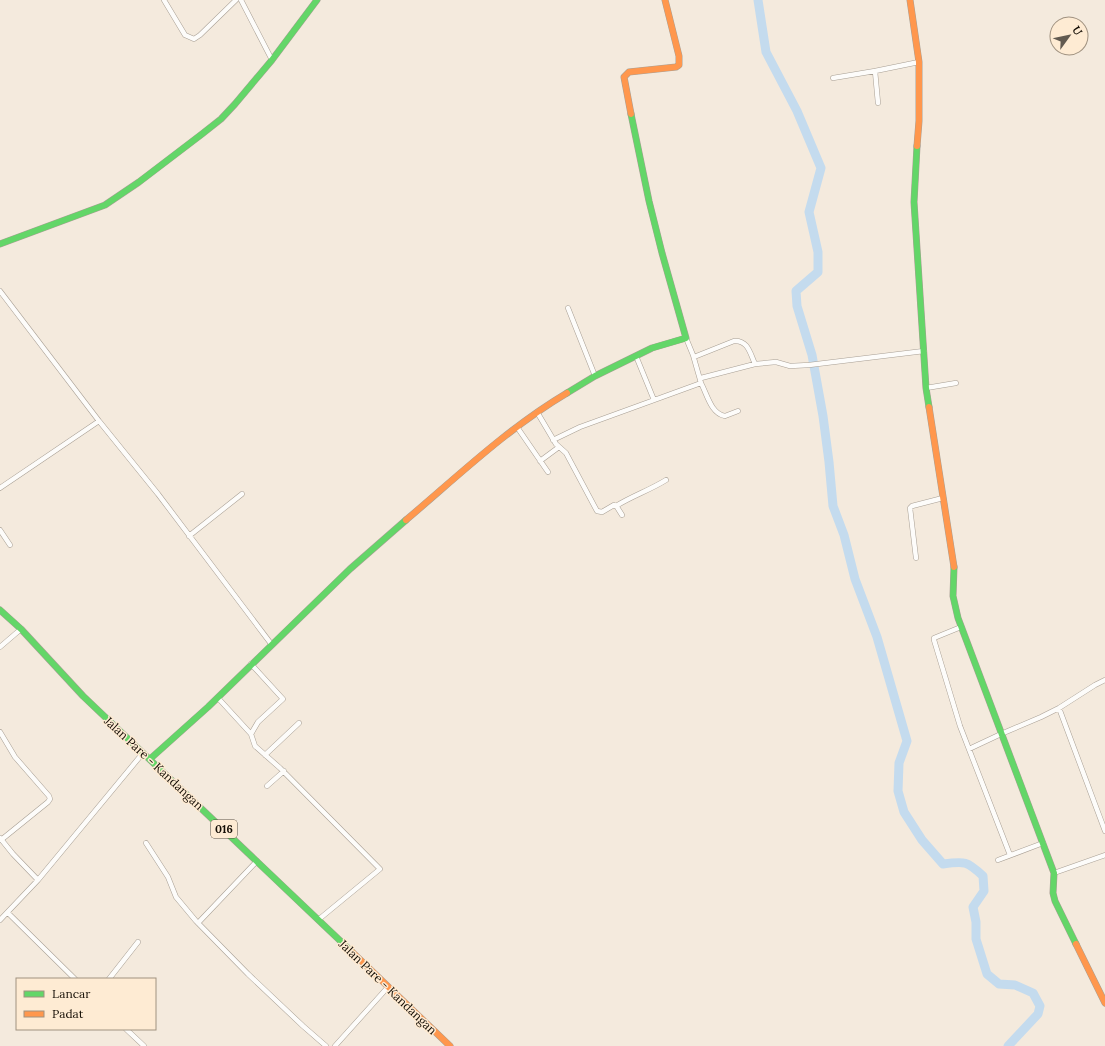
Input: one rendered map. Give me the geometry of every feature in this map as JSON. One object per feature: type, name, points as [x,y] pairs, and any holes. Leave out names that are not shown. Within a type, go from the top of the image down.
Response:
[{"type":"street","points":[[164,0],[185,35],[192,39],[200,35],[236,0]]},
{"type":"street","points":[[241,0],[272,60]]},
{"type":"street","points":[[0,244],[105,205],[146,177],[221,119],[272,60],[317,0]]},
{"type":"street","points":[[665,0],[680,65],[673,68],[629,72],[624,77],[649,201],[686,338],[711,405],[716,412],[725,416],[738,411]]},
{"type":"street","points":[[910,0],[919,62],[919,121],[914,202],[926,388],[954,563],[953,601],[1054,874],[1055,879],[1052,890],[1055,901],[1105,1003]]},
{"type":"street","points":[[833,78],[919,62]]},
{"type":"street","points":[[875,71],[878,103]]},
{"type":"street","points":[[0,291],[99,421],[158,494],[272,645]]},
{"type":"street","points":[[568,308],[595,376]]},
{"type":"street","points":[[150,759],[218,698],[350,568],[468,469],[502,438],[562,396],[595,376],[652,348],[686,338]]},
{"type":"street","points":[[694,357],[739,340],[747,345],[755,364]]},
{"type":"street","points":[[553,440],[580,427],[654,400],[701,380],[755,364],[776,362],[790,366],[809,365],[924,351]]},
{"type":"street","points":[[636,356],[654,400]]},
{"type":"street","points":[[926,388],[956,383]]},
{"type":"street","points":[[538,412],[553,440],[566,453],[597,511],[600,512],[616,506],[627,499],[640,495],[666,480]]},
{"type":"street","points":[[0,488],[99,421]]},
{"type":"street","points":[[517,427],[548,472]]},
{"type":"street","points":[[540,461],[559,447]]},
{"type":"street","points":[[189,536],[242,494]]},
{"type":"street","points":[[916,558],[910,508],[912,506],[944,498]]},
{"type":"street","points":[[616,506],[622,515]]},
{"type":"street","points":[[0,530],[10,545]]},
{"type":"street","name":"Jalan Pare - Kandangan","points":[[0,610],[21,629],[83,696],[450,1046]]},
{"type":"street","points":[[962,627],[934,638],[933,640],[969,749],[1010,855]]},
{"type":"street","points":[[0,647],[21,629]]},
{"type":"street","points":[[251,734],[258,722],[283,699],[252,664]]},
{"type":"street","points":[[969,749],[1059,708],[1088,688],[1105,680]]},
{"type":"street","points":[[218,698],[251,734],[255,746],[284,772],[380,869],[318,920]]},
{"type":"street","points":[[1059,708],[1105,830]]},
{"type":"street","points":[[265,755],[299,723]]},
{"type":"street","points":[[0,732],[15,757],[50,798],[48,802],[33,815],[0,839],[38,880]]},
{"type":"street","points":[[0,920],[38,880],[143,752]]},
{"type":"street","points":[[267,786],[284,772]]},
{"type":"street","points":[[146,843],[168,877],[176,897],[198,923],[248,974],[326,1046]]},
{"type":"street","points":[[998,860],[1043,843]]},
{"type":"street","points":[[1054,874],[1105,855]]},
{"type":"street","points":[[198,923],[257,861]]},
{"type":"street","points":[[8,913],[74,978]]},
{"type":"street","points":[[110,978],[138,942]]},
{"type":"street","points":[[335,1046],[388,987]]},
{"type":"street","points":[[127,1030],[144,1046]]},
{"type":"waterway","points":[[758,0],[766,52],[797,111],[821,168],[809,212],[818,252],[818,272],[796,291],[797,306],[812,355],[823,416],[833,506],[844,535],[855,579],[877,637],[907,741],[899,763],[898,791],[904,812],[922,840],[943,864],[956,862],[965,863],[973,867],[983,876],[984,891],[973,907],[976,922],[976,939],[987,974],[999,984],[1015,985],[1033,993],[1040,1006],[1038,1014],[1008,1046]]},
{"type":"traffic: fast","points":[[0,244],[105,205],[139,182],[202,134],[221,119],[235,104],[272,60],[317,0]]},
{"type":"traffic: fast","points":[[567,393],[595,376],[652,348],[686,338],[649,201],[631,114]]},
{"type":"traffic: fast","points":[[917,146],[914,202],[926,388],[929,407]]},
{"type":"traffic: fast","points":[[150,759],[208,707],[350,569],[406,520]]},
{"type":"traffic: fast","points":[[954,567],[953,596],[958,618],[1054,873],[1053,893],[1055,901],[1076,944]]},
{"type":"traffic: fast","points":[[0,610],[21,629],[83,696],[352,952]]},
{"type":"traffic: slow","points":[[631,114],[624,77],[629,72],[676,67],[679,65],[679,56],[665,0]]},
{"type":"traffic: slow","points":[[910,0],[919,62],[919,121],[917,146]]},
{"type":"traffic: slow","points":[[406,520],[524,421],[567,393]]},
{"type":"traffic: slow","points":[[929,407],[954,567]]},
{"type":"traffic: slow","points":[[1076,944],[1105,1003]]},
{"type":"traffic: slow","points":[[352,952],[450,1046]]}]
